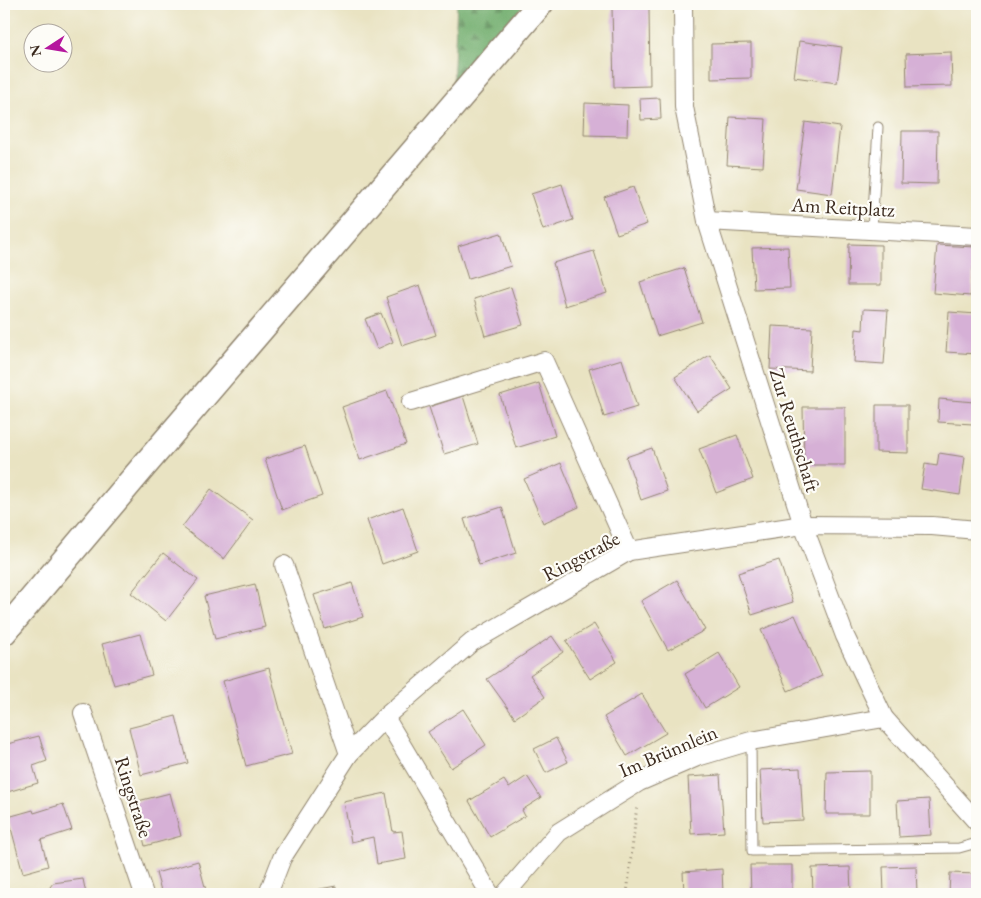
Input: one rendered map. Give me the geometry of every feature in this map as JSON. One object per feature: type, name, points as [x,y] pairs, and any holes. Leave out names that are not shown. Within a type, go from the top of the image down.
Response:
[{"type":"main road","points":[[4,632],[150,458],[540,4]]},
{"type":"street","name":"Zur Reuthschaft","points":[[683,6],[684,107],[707,221],[803,525],[845,636],[884,718],[977,822]]},
{"type":"street","name":"Am Reitplatz","points":[[707,221],[977,236]]},
{"type":"street","points":[[411,402],[544,361],[629,551]]},
{"type":"street","name":"Ringstraße","points":[[268,894],[282,858],[349,754],[385,717],[472,642],[629,551],[803,525],[932,526],[977,530]]},
{"type":"street","points":[[284,565],[349,754]]},
{"type":"street","name":"Ringstraße","points":[[83,713],[144,894]]},
{"type":"street","points":[[385,717],[490,894]]},
{"type":"street","name":"Im Brünnlein","points":[[505,894],[560,832],[639,782],[697,757],[751,741],[884,718]]},
{"type":"lane","points":[[872,230],[878,127]]},
{"type":"lane","points":[[751,741],[752,851],[958,848],[977,843]]},
{"type":"path","points":[[627,894],[639,782]]},
{"type":"green space","points":[[457,4],[524,4],[453,86]]},
{"type":"building","points":[[612,8],[649,8],[650,86],[614,87]]},
{"type":"building","points":[[799,41],[842,47],[837,83],[794,77]]},
{"type":"building","points":[[751,43],[751,78],[711,79],[711,44]]},
{"type":"building","points":[[951,52],[952,86],[907,87],[906,54]]},
{"type":"building","points":[[660,98],[661,119],[641,120],[640,99]]},
{"type":"building","points":[[585,103],[628,105],[627,136],[584,135]]},
{"type":"building","points":[[730,117],[766,119],[763,167],[727,165]]},
{"type":"building","points":[[805,122],[840,127],[832,194],[796,189]]},
{"type":"building","points":[[902,131],[938,131],[937,184],[901,183]]},
{"type":"building","points":[[562,184],[573,220],[543,230],[531,194]]},
{"type":"building","points":[[633,187],[647,224],[617,234],[604,197]]},
{"type":"building","points":[[501,233],[511,266],[468,279],[458,246]]},
{"type":"building","points":[[849,244],[881,245],[881,285],[848,285]]},
{"type":"building","points":[[937,245],[975,247],[971,296],[933,293]]},
{"type":"building","points":[[788,247],[790,288],[754,289],[752,248]]},
{"type":"building","points":[[594,251],[607,293],[565,306],[553,263]]},
{"type":"building","points":[[684,268],[702,322],[657,336],[640,282]]},
{"type":"building","points":[[420,285],[436,335],[402,346],[386,297]]},
{"type":"building","points":[[511,287],[523,325],[485,336],[474,299]]},
{"type":"building","points":[[864,309],[888,310],[884,364],[854,362],[856,329],[863,330]]},
{"type":"building","points":[[949,312],[977,314],[977,354],[946,352]]},
{"type":"building","points":[[381,313],[393,342],[377,349],[365,319]]},
{"type":"building","points":[[772,326],[812,328],[810,371],[770,369]]},
{"type":"building","points":[[710,355],[732,389],[697,411],[675,377]]},
{"type":"building","points":[[622,359],[637,407],[604,417],[589,369]]},
{"type":"building","points":[[539,383],[555,436],[516,448],[500,395]]},
{"type":"building","points":[[387,391],[406,444],[360,460],[342,407]]},
{"type":"building","points":[[463,396],[478,444],[444,454],[429,407]]},
{"type":"building","points":[[939,399],[974,402],[973,424],[938,422]]},
{"type":"building","points":[[876,405],[908,405],[908,453],[876,452]]},
{"type":"building","points":[[803,407],[845,407],[845,465],[804,465]]},
{"type":"building","points":[[737,435],[753,479],[716,493],[699,449]]},
{"type":"building","points":[[305,446],[322,496],[282,510],[265,459]]},
{"type":"building","points":[[652,448],[667,491],[641,500],[626,457]]},
{"type":"building","points":[[939,453],[965,457],[960,495],[921,489],[925,464],[937,466]]},
{"type":"building","points":[[561,463],[579,507],[543,523],[524,479]]},
{"type":"building","points":[[211,489],[253,520],[224,559],[182,527]]},
{"type":"building","points":[[403,507],[418,551],[382,564],[367,520]]},
{"type":"building","points":[[502,507],[516,553],[479,565],[464,519]]},
{"type":"building","points":[[163,553],[198,580],[166,621],[131,593]]},
{"type":"building","points":[[779,560],[793,602],[752,615],[738,573]]},
{"type":"building","points":[[677,580],[705,630],[668,650],[641,601]]},
{"type":"building","points":[[352,583],[363,617],[325,629],[314,595]]},
{"type":"building","points":[[255,584],[265,627],[215,639],[204,596]]},
{"type":"building","points":[[795,615],[822,676],[788,691],[761,630]]},
{"type":"building","points":[[594,624],[617,662],[590,679],[566,641]]},
{"type":"building","points":[[140,634],[152,675],[114,685],[102,644]]},
{"type":"building","points":[[552,636],[563,652],[530,675],[545,697],[515,718],[487,679]]},
{"type":"building","points":[[719,653],[739,687],[705,708],[685,674]]},
{"type":"building","points":[[269,668],[292,754],[246,766],[223,681]]},
{"type":"building","points":[[642,694],[666,733],[627,756],[604,717]]},
{"type":"building","points":[[463,709],[486,745],[451,768],[428,732]]},
{"type":"building","points":[[176,716],[188,763],[141,775],[129,728]]},
{"type":"building","points":[[39,736],[47,761],[33,766],[38,783],[4,793],[4,750],[7,744]]},
{"type":"building","points":[[556,738],[568,762],[546,773],[534,749]]},
{"type":"building","points":[[800,768],[803,820],[763,822],[760,770]]},
{"type":"building","points":[[870,771],[870,814],[826,814],[827,772]]},
{"type":"building","points":[[720,775],[724,832],[691,834],[688,777]]},
{"type":"building","points":[[527,776],[541,798],[522,810],[525,816],[490,837],[469,801],[504,780],[509,788]]},
{"type":"building","points":[[170,793],[181,836],[145,846],[134,802]]},
{"type":"building","points":[[386,793],[393,832],[402,831],[406,859],[377,864],[373,837],[351,842],[344,802]]},
{"type":"building","points":[[929,799],[931,835],[899,837],[897,801]]},
{"type":"building","points":[[63,804],[72,830],[41,840],[48,866],[23,873],[8,817],[33,810],[34,813]]},
{"type":"building","points":[[198,861],[207,894],[162,894],[156,873]]},
{"type":"building","points":[[750,865],[792,865],[792,894],[751,894]]},
{"type":"building","points":[[916,866],[917,894],[884,894],[883,867]]},
{"type":"building","points":[[850,867],[851,894],[813,894],[812,868]]},
{"type":"building","points":[[722,869],[723,894],[684,894],[683,872]]},
{"type":"building","points":[[950,873],[977,874],[977,894],[949,894]]},
{"type":"building","points":[[83,879],[86,894],[45,894],[53,883]]},
{"type":"building","points":[[336,886],[337,894],[299,894],[299,893]]}]
